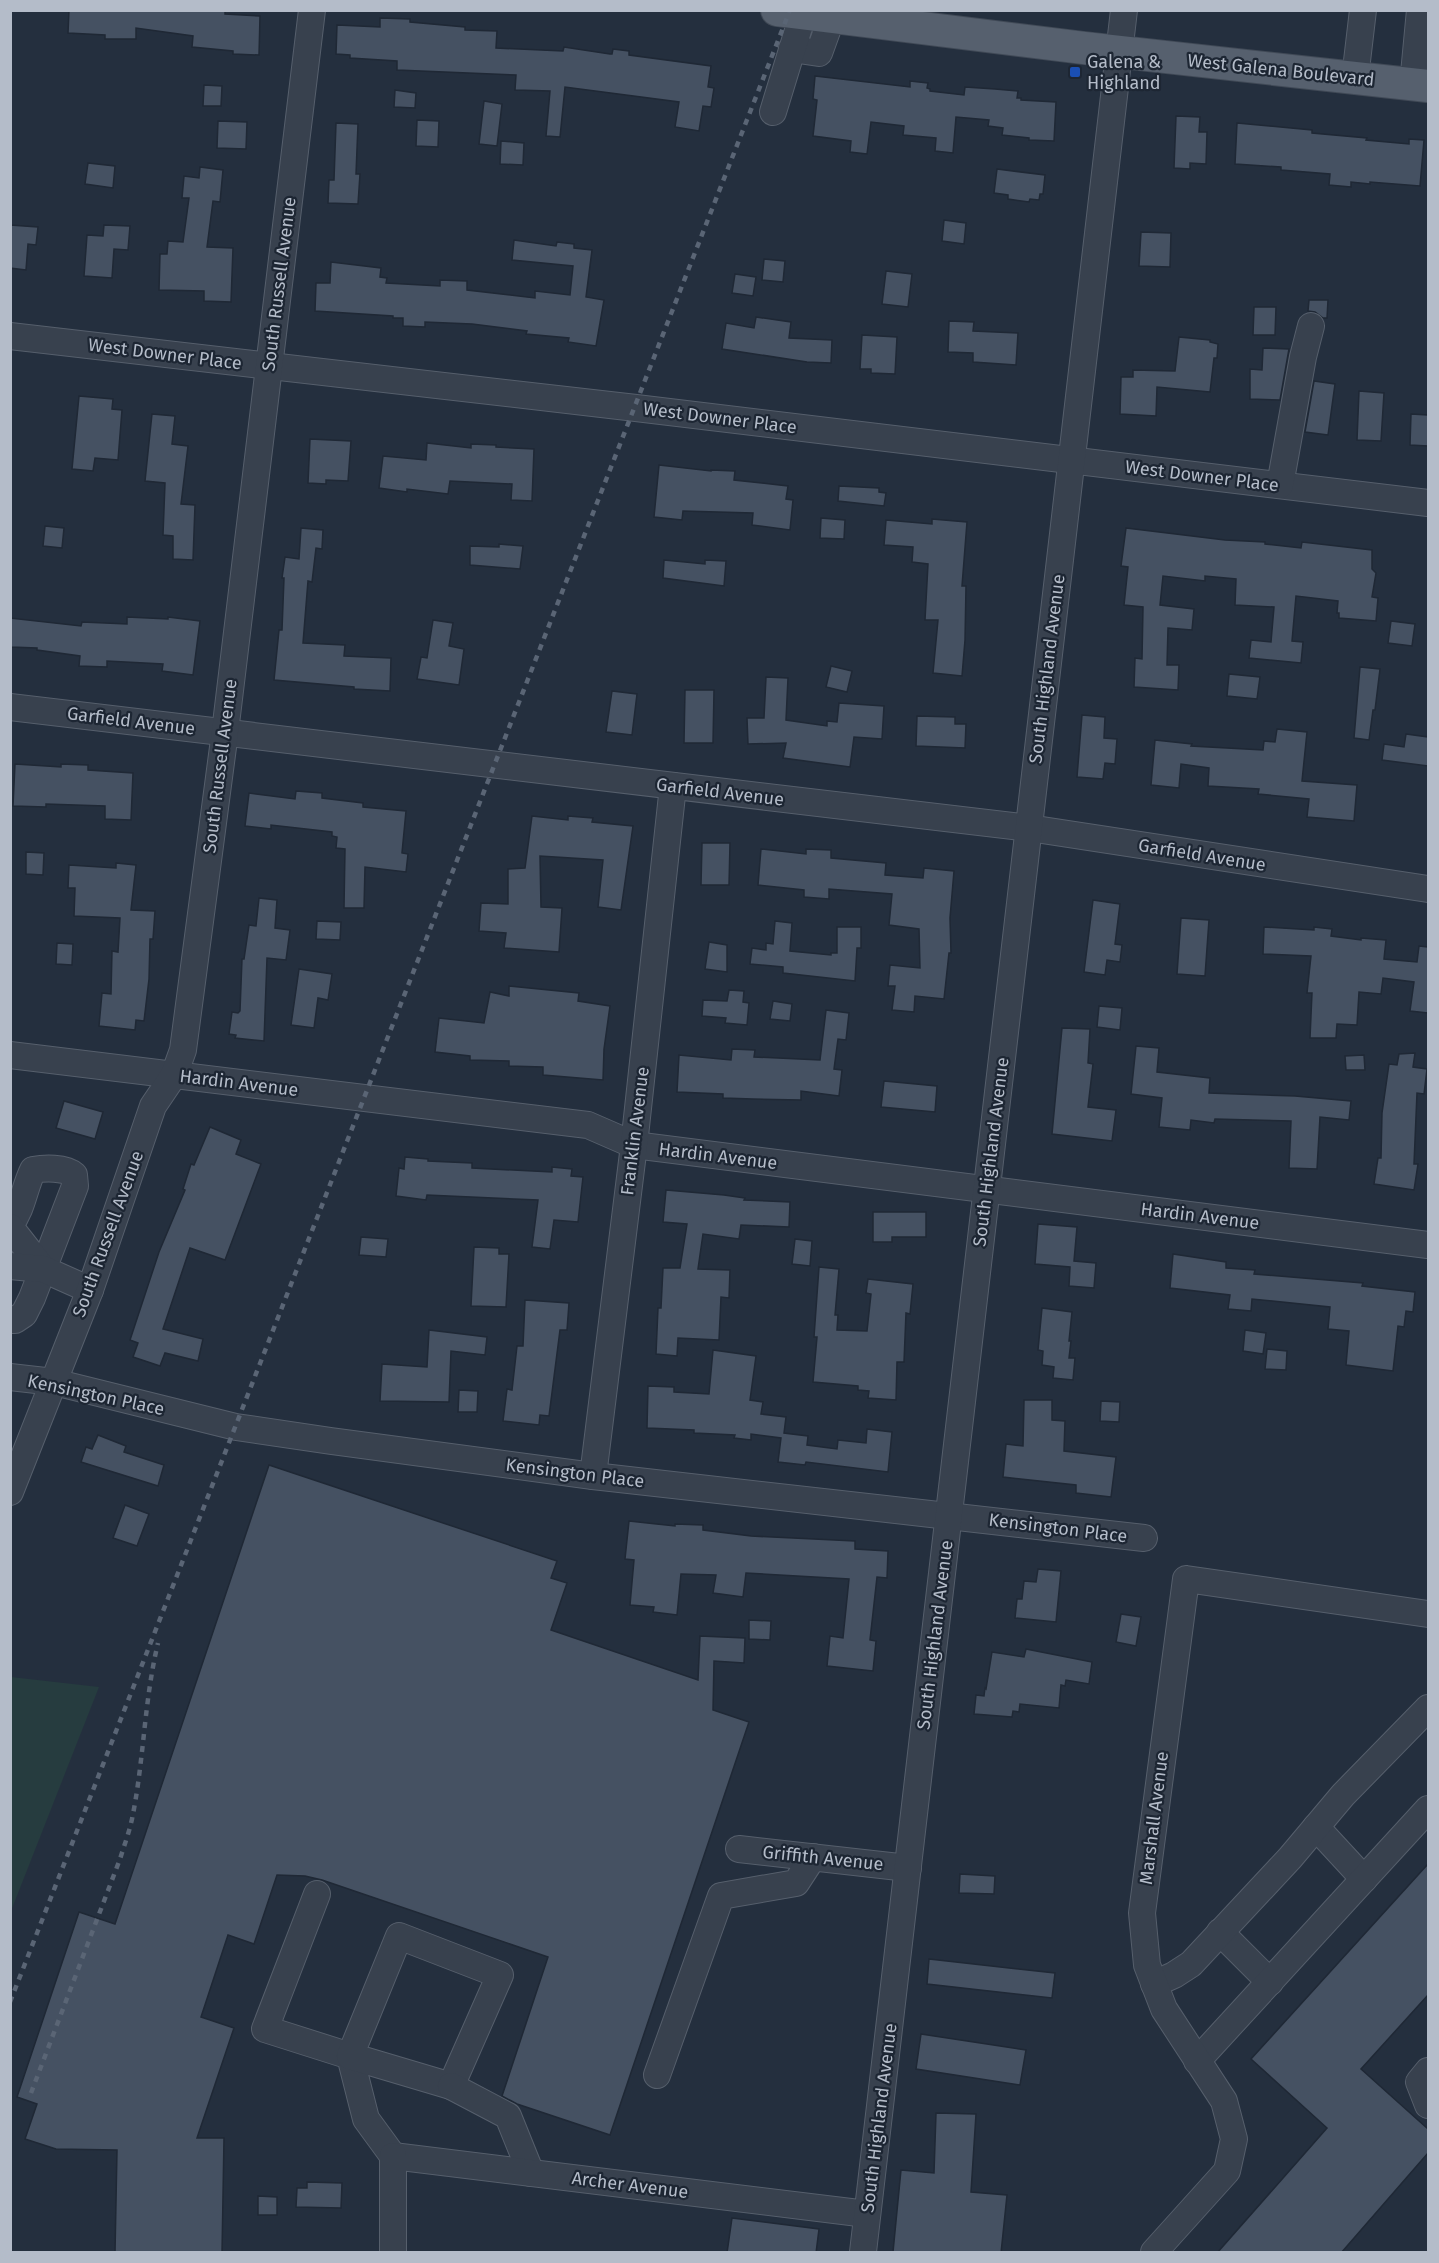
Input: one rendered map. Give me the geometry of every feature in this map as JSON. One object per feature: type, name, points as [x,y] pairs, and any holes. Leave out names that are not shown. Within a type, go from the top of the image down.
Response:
[{"type":"main road","name":"West Galena Boulevard","points":[[804,14],[1421,85]]},
{"type":"street","name":"South Russell Avenue","points":[[10,1492],[90,1290],[153,1106],[174,1076],[183,1050],[225,732],[312,10]]},
{"type":"street","name":"South Highland Avenue","points":[[863,2253],[1124,10]]},
{"type":"street","points":[[1355,78],[1363,10]]},
{"type":"street","points":[[1420,10],[1421,85]]},
{"type":"street","points":[[773,112],[792,49],[819,53],[804,14]]},
{"type":"street","points":[[1280,485],[1298,378],[1311,326]]},
{"type":"street","name":"West Downer Place","points":[[10,336],[1428,503]]},
{"type":"street","name":"Garfield Avenue","points":[[10,707],[1029,828],[1428,889]]},
{"type":"street","name":"Franklin Avenue","points":[[593,1476],[634,1145],[673,786]]},
{"type":"street","name":"Hardin Avenue","points":[[10,1055],[588,1125],[634,1145],[1428,1245]]},
{"type":"street","points":[[10,1320],[15,1320],[24,1314],[43,1269],[75,1186],[74,1175],[70,1172],[33,1170],[18,1214],[10,1226],[43,1269]]},
{"type":"street","points":[[10,1266],[43,1269],[90,1290]]},
{"type":"street","name":"Kensington Place","points":[[10,1377],[54,1382],[236,1427],[593,1476],[1144,1538]]},
{"type":"street","name":"Marshall Avenue","points":[[1154,2253],[1227,2171],[1234,2139],[1224,2101],[1164,2009],[1147,1965],[1142,1913],[1186,1579],[1428,1614]]},
{"type":"street","points":[[1154,1984],[1191,1964],[1343,1795],[1424,1721]]},
{"type":"street","points":[[1197,2061],[1428,1809]]},
{"type":"street","points":[[1316,1827],[1364,1879]]},
{"type":"street","name":"Griffith Avenue","points":[[739,1849],[908,1868]]},
{"type":"street","points":[[657,2075],[721,1896],[796,1883],[813,1857]]},
{"type":"street","points":[[317,1894],[266,2029],[451,2086],[507,2116],[531,2173]]},
{"type":"street","points":[[1220,1932],[1270,1982]]},
{"type":"street","points":[[393,2253],[393,2156],[366,2119],[350,2056],[399,1936],[500,1975],[451,2086]]},
{"type":"street","points":[[1428,2071],[1419,2082],[1428,2105]]},
{"type":"street","name":"Archer Avenue","points":[[393,2156],[867,2214]]},
{"type":"green space","points":[[10,1677],[99,1687],[11,1911]]},
{"type":"building","points":[[69,10],[225,10],[225,14],[260,16],[259,55],[233,54],[233,51],[192,47],[193,36],[136,28],[136,39],[105,39],[105,35],[68,33]]},
{"type":"building","points":[[380,18],[410,19],[410,22],[465,27],[465,30],[497,31],[496,48],[563,51],[564,47],[610,54],[613,49],[629,51],[629,55],[711,66],[708,87],[714,88],[711,107],[703,106],[699,131],[675,127],[679,102],[565,87],[560,137],[546,136],[550,91],[515,90],[516,75],[397,70],[397,61],[350,58],[350,55],[336,54],[337,25],[380,27]]},
{"type":"building","points":[[815,76],[910,87],[910,81],[928,83],[927,88],[930,91],[964,95],[965,87],[1018,91],[1017,98],[1021,100],[1056,102],[1054,141],[1029,140],[1029,138],[1002,135],[1003,128],[988,126],[989,120],[956,117],[953,153],[935,151],[936,138],[903,135],[904,126],[871,122],[867,154],[850,152],[851,141],[813,136],[817,100],[813,99]]},
{"type":"building","points":[[204,85],[222,86],[221,106],[203,106]]},
{"type":"building","points":[[395,90],[416,93],[415,108],[394,107]]},
{"type":"building","points":[[484,101],[502,104],[497,146],[479,144]]},
{"type":"building","points":[[1176,116],[1200,117],[1199,132],[1207,132],[1206,164],[1190,163],[1190,169],[1174,168]]},
{"type":"building","points":[[417,120],[439,121],[438,147],[416,146]]},
{"type":"building","points":[[218,121],[247,122],[246,149],[217,148]]},
{"type":"building","points":[[336,123],[358,124],[356,174],[360,174],[358,204],[328,203],[329,180],[334,180]]},
{"type":"building","points":[[1237,123],[1312,130],[1312,133],[1409,144],[1409,139],[1424,140],[1420,186],[1370,182],[1370,184],[1351,182],[1351,187],[1329,185],[1330,174],[1281,170],[1281,167],[1235,164]]},
{"type":"building","points":[[501,141],[524,143],[523,165],[500,164]]},
{"type":"building","points":[[88,163],[115,166],[113,188],[85,184]]},
{"type":"building","points":[[200,167],[223,170],[220,202],[213,201],[207,247],[233,248],[231,302],[204,301],[204,291],[159,290],[160,254],[167,254],[168,241],[183,242],[189,198],[182,198],[184,176],[199,178]]},
{"type":"building","points":[[997,169],[1045,175],[1043,194],[1040,194],[1039,200],[1030,199],[1029,202],[1008,199],[1008,195],[994,193]]},
{"type":"building","points":[[944,220],[966,223],[964,244],[942,241]]},
{"type":"building","points":[[10,225],[38,227],[36,245],[28,244],[26,270],[10,268]]},
{"type":"building","points":[[104,225],[130,226],[128,250],[114,249],[112,278],[84,276],[87,235],[103,236]]},
{"type":"building","points":[[1141,232],[1171,233],[1170,267],[1139,266]]},
{"type":"building","points":[[514,240],[556,246],[557,242],[574,244],[574,248],[592,250],[586,297],[604,300],[596,346],[568,342],[569,338],[526,334],[527,331],[472,324],[425,322],[425,327],[403,326],[403,318],[393,318],[393,316],[315,311],[316,283],[330,283],[331,262],[381,268],[380,277],[387,278],[386,283],[440,286],[440,280],[467,281],[467,290],[535,298],[535,291],[570,295],[573,266],[512,260]]},
{"type":"building","points":[[764,259],[785,261],[783,282],[762,280]]},
{"type":"building","points":[[886,271],[912,274],[908,307],[882,304]]},
{"type":"building","points":[[735,274],[756,277],[753,296],[732,293]]},
{"type":"building","points":[[1309,300],[1328,300],[1327,318],[1308,311]]},
{"type":"building","points":[[1254,307],[1276,307],[1275,335],[1253,335]]},
{"type":"building","points":[[756,317],[791,322],[789,338],[832,340],[831,363],[807,362],[722,349],[726,323],[754,328]]},
{"type":"building","points":[[949,321],[974,322],[973,331],[1018,333],[1016,365],[973,362],[973,353],[948,352]]},
{"type":"building","points":[[862,335],[897,337],[895,374],[871,373],[871,369],[860,369]]},
{"type":"building","points":[[1179,337],[1210,340],[1218,344],[1210,392],[1157,387],[1156,416],[1120,414],[1121,377],[1133,377],[1133,370],[1175,371]]},
{"type":"building","points":[[1263,348],[1289,349],[1280,400],[1250,399],[1250,369],[1262,370]]},
{"type":"building","points":[[1314,381],[1335,384],[1328,435],[1305,432]]},
{"type":"building","points":[[1359,391],[1384,393],[1381,441],[1357,440]]},
{"type":"building","points":[[79,396],[113,399],[112,409],[122,410],[118,460],[95,458],[93,471],[72,469]]},
{"type":"building","points":[[152,414],[175,416],[172,444],[188,446],[181,504],[195,505],[193,560],[173,559],[173,536],[163,535],[165,483],[145,481]]},
{"type":"building","points":[[1411,414],[1428,415],[1428,446],[1410,445]]},
{"type":"building","points":[[310,439],[351,441],[348,481],[326,480],[326,484],[308,483]]},
{"type":"building","points":[[427,443],[471,448],[471,444],[534,449],[532,501],[511,500],[512,484],[450,481],[448,494],[379,488],[383,456],[426,460]]},
{"type":"building","points":[[659,465],[711,471],[735,471],[734,480],[788,486],[786,499],[793,500],[790,530],[752,525],[753,513],[683,511],[682,520],[654,517]]},
{"type":"building","points":[[839,486],[879,488],[879,492],[886,493],[884,506],[838,501]]},
{"type":"building","points":[[821,518],[845,520],[844,539],[820,538]]},
{"type":"building","points":[[932,519],[967,522],[962,586],[966,586],[962,676],[933,673],[938,620],[925,620],[928,564],[912,562],[913,547],[884,545],[886,520],[932,524]]},
{"type":"building","points":[[45,526],[64,528],[62,548],[43,546]]},
{"type":"building","points":[[301,528],[323,530],[322,549],[316,548],[312,582],[308,581],[303,643],[345,645],[344,656],[391,658],[390,691],[274,680],[279,630],[282,630],[284,578],[282,578],[285,557],[299,559]]},
{"type":"building","points":[[1126,528],[1225,540],[1265,542],[1265,544],[1301,548],[1302,542],[1372,550],[1372,569],[1376,573],[1372,597],[1378,598],[1376,621],[1339,618],[1338,601],[1296,596],[1292,641],[1303,642],[1301,663],[1249,658],[1251,640],[1271,642],[1274,607],[1235,605],[1236,579],[1205,576],[1205,581],[1163,576],[1160,605],[1194,609],[1192,630],[1168,628],[1167,665],[1179,665],[1178,690],[1134,687],[1135,658],[1142,659],[1143,607],[1124,605],[1128,567],[1121,566]]},
{"type":"building","points":[[499,544],[523,546],[520,569],[470,565],[470,546],[499,547]]},
{"type":"building","points":[[664,560],[705,564],[705,560],[726,561],[724,586],[663,578]]},
{"type":"building","points":[[127,617],[168,619],[168,617],[200,621],[193,675],[162,671],[163,664],[107,661],[107,667],[79,666],[80,656],[37,650],[37,648],[10,647],[10,618],[81,626],[82,622],[127,624]]},
{"type":"building","points":[[433,620],[453,623],[449,646],[464,649],[459,685],[417,679],[421,657],[427,658]]},
{"type":"building","points":[[1391,621],[1415,624],[1412,646],[1388,643]]},
{"type":"building","points":[[831,666],[852,671],[847,692],[826,687]]},
{"type":"building","points":[[1360,667],[1380,669],[1369,740],[1354,738]]},
{"type":"building","points":[[1229,674],[1260,677],[1257,699],[1227,696]]},
{"type":"building","points":[[766,677],[788,678],[786,720],[827,726],[827,721],[837,722],[839,703],[884,706],[882,739],[854,737],[850,767],[783,758],[786,743],[748,744],[747,718],[764,718]]},
{"type":"building","points":[[685,690],[714,690],[713,743],[684,743]]},
{"type":"building","points":[[612,691],[637,694],[632,735],[606,732]]},
{"type":"building","points":[[1082,715],[1105,717],[1104,738],[1117,739],[1115,764],[1105,763],[1103,779],[1077,777]]},
{"type":"building","points":[[917,716],[955,717],[955,724],[966,724],[965,748],[916,746]]},
{"type":"building","points":[[1277,729],[1307,732],[1302,781],[1357,785],[1354,821],[1307,817],[1309,799],[1258,794],[1259,789],[1208,786],[1209,768],[1181,764],[1179,788],[1151,785],[1155,740],[1192,744],[1191,746],[1263,750],[1264,741],[1275,742]]},
{"type":"building","points":[[1406,734],[1428,737],[1428,766],[1382,760],[1384,744],[1404,747]]},
{"type":"building","points":[[15,764],[61,767],[61,764],[88,765],[88,770],[133,773],[131,820],[105,819],[105,806],[46,804],[46,807],[13,806]]},
{"type":"building","points":[[296,791],[322,793],[322,798],[363,803],[363,807],[406,811],[402,853],[408,854],[406,872],[365,867],[364,908],[344,908],[345,849],[336,848],[337,837],[332,836],[332,832],[271,825],[271,829],[245,826],[249,793],[295,799]]},
{"type":"building","points":[[532,816],[568,820],[568,816],[593,818],[592,822],[633,826],[621,910],[598,907],[603,860],[540,856],[541,907],[562,908],[559,952],[504,948],[506,933],[479,931],[481,903],[508,904],[508,869],[525,868]]},
{"type":"building","points":[[702,843],[730,843],[729,885],[701,885]]},
{"type":"building","points":[[761,849],[806,854],[806,849],[831,850],[831,858],[886,863],[885,875],[923,878],[924,868],[954,871],[950,918],[951,953],[949,953],[944,999],[915,996],[914,1012],[892,1010],[895,986],[888,986],[890,965],[920,968],[919,929],[889,925],[892,894],[829,889],[829,899],[804,897],[804,890],[758,885]]},
{"type":"building","points":[[26,852],[44,853],[43,875],[26,874]]},
{"type":"building","points":[[116,863],[136,865],[131,910],[155,911],[153,939],[150,939],[149,979],[144,1021],[136,1020],[135,1030],[99,1026],[102,993],[111,994],[112,951],[118,952],[120,918],[74,916],[75,888],[68,888],[69,865],[116,868]]},
{"type":"building","points":[[259,898],[277,900],[275,928],[290,930],[286,960],[267,958],[264,1041],[235,1038],[236,1035],[229,1034],[232,1012],[240,1011],[242,959],[244,959],[249,925],[256,926]]},
{"type":"building","points":[[1093,900],[1120,904],[1115,944],[1122,945],[1120,962],[1107,960],[1105,975],[1084,972]]},
{"type":"building","points":[[1181,918],[1209,920],[1205,976],[1177,974]]},
{"type":"building","points":[[317,921],[341,922],[340,940],[316,939]]},
{"type":"building","points":[[775,921],[792,923],[790,951],[831,955],[831,953],[837,953],[837,927],[861,927],[861,948],[857,948],[855,981],[783,973],[783,967],[750,964],[752,948],[766,950],[766,943],[773,944]]},
{"type":"building","points":[[1264,927],[1314,930],[1314,927],[1332,929],[1331,936],[1361,940],[1361,938],[1386,940],[1384,959],[1417,962],[1419,946],[1428,947],[1428,1013],[1410,1011],[1414,982],[1383,978],[1381,994],[1359,992],[1357,1025],[1337,1024],[1336,1038],[1310,1038],[1312,993],[1307,993],[1311,956],[1263,954]]},
{"type":"building","points":[[709,942],[727,945],[727,972],[705,969]]},
{"type":"building","points":[[57,943],[73,944],[72,965],[56,964]]},
{"type":"building","points":[[299,969],[332,974],[328,1000],[318,998],[314,1028],[291,1025]]},
{"type":"building","points":[[509,986],[579,993],[578,1001],[610,1006],[604,1049],[603,1080],[543,1075],[543,1067],[509,1066],[509,1061],[470,1060],[470,1056],[435,1052],[439,1018],[484,1023],[490,992],[509,996]]},
{"type":"building","points":[[729,990],[744,991],[743,1002],[749,1003],[747,1025],[725,1023],[726,1018],[702,1016],[703,1000],[727,1001]]},
{"type":"building","points":[[773,1001],[792,1004],[790,1021],[770,1019]]},
{"type":"building","points":[[1099,1006],[1122,1008],[1120,1030],[1097,1027]]},
{"type":"building","points":[[826,1010],[849,1013],[846,1040],[838,1039],[834,1069],[842,1070],[839,1096],[801,1091],[801,1100],[753,1099],[723,1098],[723,1094],[677,1092],[679,1055],[731,1060],[732,1049],[755,1050],[754,1057],[820,1060]]},
{"type":"building","points":[[1062,1028],[1090,1029],[1088,1063],[1093,1064],[1088,1107],[1116,1110],[1112,1141],[1052,1134]]},
{"type":"building","points":[[1136,1046],[1159,1048],[1157,1072],[1210,1078],[1209,1093],[1295,1096],[1351,1101],[1349,1120],[1320,1117],[1317,1169],[1289,1168],[1291,1121],[1215,1119],[1214,1123],[1191,1120],[1190,1130],[1159,1127],[1162,1098],[1131,1094]]},
{"type":"building","points":[[1415,1053],[1413,1067],[1427,1069],[1424,1094],[1417,1093],[1414,1164],[1418,1164],[1414,1190],[1374,1184],[1378,1158],[1381,1158],[1382,1113],[1389,1064],[1397,1065],[1399,1054]]},
{"type":"building","points":[[1364,1055],[1365,1070],[1346,1070],[1345,1056]]},
{"type":"building","points":[[884,1081],[937,1086],[935,1112],[881,1107]]},
{"type":"building","points":[[64,1101],[103,1112],[95,1139],[56,1128]]},
{"type":"building","points":[[210,1127],[241,1140],[236,1154],[261,1164],[225,1260],[190,1248],[163,1329],[203,1339],[198,1361],[165,1353],[160,1366],[133,1357],[138,1343],[130,1340],[159,1252],[185,1190],[183,1189],[191,1164],[194,1165]]},
{"type":"building","points":[[405,1157],[428,1159],[428,1161],[472,1163],[472,1168],[552,1172],[552,1167],[572,1169],[571,1176],[583,1177],[578,1222],[554,1220],[550,1249],[532,1247],[538,1200],[427,1195],[426,1200],[396,1196],[399,1168],[404,1169]]},
{"type":"building","points":[[666,1190],[724,1195],[745,1198],[744,1200],[790,1202],[789,1227],[741,1225],[739,1239],[703,1234],[698,1269],[730,1270],[729,1298],[721,1297],[719,1340],[678,1338],[677,1356],[656,1354],[663,1268],[680,1268],[687,1224],[663,1222]]},
{"type":"building","points":[[873,1212],[926,1212],[926,1237],[892,1237],[892,1242],[873,1242]]},
{"type":"building","points":[[1038,1224],[1077,1227],[1074,1261],[1096,1263],[1094,1288],[1069,1286],[1070,1267],[1035,1264]]},
{"type":"building","points":[[361,1237],[388,1239],[386,1257],[359,1255]]},
{"type":"building","points":[[795,1239],[812,1241],[810,1266],[792,1264]]},
{"type":"building","points":[[474,1247],[499,1248],[499,1254],[509,1254],[506,1307],[471,1306]]},
{"type":"building","points":[[1173,1254],[1226,1262],[1226,1268],[1255,1270],[1254,1274],[1363,1283],[1362,1286],[1415,1292],[1413,1312],[1406,1311],[1404,1327],[1398,1326],[1393,1371],[1346,1365],[1349,1331],[1328,1329],[1330,1307],[1252,1299],[1251,1311],[1228,1309],[1230,1295],[1170,1288]]},
{"type":"building","points":[[819,1267],[839,1269],[835,1315],[838,1315],[837,1330],[867,1331],[871,1294],[866,1293],[868,1279],[913,1284],[910,1314],[906,1313],[904,1362],[897,1362],[896,1400],[868,1398],[869,1391],[858,1390],[858,1386],[813,1382]]},
{"type":"building","points":[[525,1300],[569,1303],[567,1330],[560,1330],[549,1416],[540,1415],[539,1425],[503,1421],[507,1389],[512,1390],[517,1346],[523,1346]]},
{"type":"building","points":[[1042,1308],[1072,1312],[1069,1358],[1075,1358],[1073,1380],[1053,1378],[1054,1367],[1042,1365],[1043,1351],[1038,1350]]},
{"type":"building","points":[[429,1330],[487,1337],[485,1355],[451,1351],[449,1402],[380,1401],[382,1364],[427,1367]]},
{"type":"building","points":[[1245,1330],[1266,1333],[1263,1354],[1243,1351]]},
{"type":"building","points":[[1267,1349],[1287,1351],[1286,1370],[1265,1369]]},
{"type":"building","points":[[713,1350],[756,1356],[750,1400],[763,1402],[761,1414],[786,1417],[784,1433],[808,1436],[807,1445],[837,1449],[838,1440],[866,1443],[867,1429],[892,1432],[888,1472],[806,1462],[805,1465],[778,1462],[781,1438],[751,1434],[751,1440],[734,1438],[735,1435],[694,1433],[694,1430],[647,1428],[648,1386],[674,1387],[674,1392],[709,1394]]},
{"type":"building","points":[[459,1390],[478,1391],[477,1412],[458,1412]]},
{"type":"building","points":[[1024,1400],[1052,1400],[1052,1420],[1065,1421],[1064,1451],[1116,1457],[1111,1497],[1076,1493],[1076,1485],[1003,1477],[1006,1444],[1023,1446]]},
{"type":"building","points":[[1101,1401],[1120,1402],[1119,1422],[1100,1421]]},
{"type":"building","points":[[98,1435],[126,1446],[124,1452],[164,1465],[158,1486],[81,1462],[86,1447],[92,1449]]},
{"type":"building","points":[[269,1465],[557,1561],[551,1578],[567,1583],[551,1630],[698,1680],[700,1636],[745,1638],[744,1663],[714,1661],[713,1710],[749,1722],[610,2135],[517,2104],[502,2096],[548,1957],[322,1880],[305,1876],[277,1875],[254,1944],[228,1935],[201,2017],[234,2028],[197,2138],[224,2138],[222,2253],[115,2253],[117,2150],[56,2149],[25,2139],[37,2104],[17,2097],[79,1912],[115,1924]]},
{"type":"building","points":[[125,1505],[149,1514],[137,1546],[113,1538]]},
{"type":"building","points":[[629,1521],[675,1526],[675,1524],[703,1525],[703,1530],[751,1536],[855,1541],[855,1549],[888,1551],[887,1578],[877,1577],[870,1640],[876,1641],[873,1671],[827,1666],[830,1636],[843,1638],[849,1579],[746,1573],[743,1597],[713,1593],[716,1575],[681,1574],[677,1615],[653,1612],[654,1607],[630,1605],[634,1560],[625,1559]]},
{"type":"building","points":[[1038,1569],[1061,1571],[1056,1622],[1015,1618],[1017,1599],[1022,1599],[1024,1581],[1036,1582]]},
{"type":"building","points":[[1121,1614],[1141,1617],[1136,1646],[1116,1642]]},
{"type":"building","points":[[749,1620],[771,1621],[770,1640],[749,1639]]},
{"type":"building","points":[[1026,1649],[1092,1662],[1089,1684],[1066,1680],[1065,1686],[1061,1685],[1059,1708],[1020,1704],[1019,1712],[1013,1711],[1012,1717],[974,1714],[976,1695],[984,1696],[992,1652],[1024,1657]]},
{"type":"building","points":[[1428,1864],[1428,1995],[1361,2069],[1428,2129],[1428,2153],[1341,2253],[1217,2253],[1327,2128],[1251,2059]]},
{"type":"building","points":[[960,1874],[995,1876],[994,1894],[959,1893]]},
{"type":"building","points":[[929,1959],[1055,1973],[1052,1998],[927,1984]]},
{"type":"building","points":[[921,2034],[1026,2050],[1020,2085],[916,2069]]},
{"type":"building","points":[[936,2113],[976,2114],[971,2192],[1007,2195],[1001,2253],[893,2252],[901,2170],[934,2173]]},
{"type":"building","points":[[307,2182],[342,2183],[341,2208],[296,2207],[297,2188],[307,2188]]},
{"type":"building","points":[[258,2196],[277,2197],[277,2215],[258,2215]]},
{"type":"building","points":[[732,2218],[819,2229],[816,2253],[727,2253]]},
{"type":"railway","points":[[10,2002],[790,10]]},
{"type":"railway","points":[[31,2093],[120,1859],[132,1819],[158,1643]]},
{"type":"place","name":"Galena & Highland","points":[[1075,72]]}]
